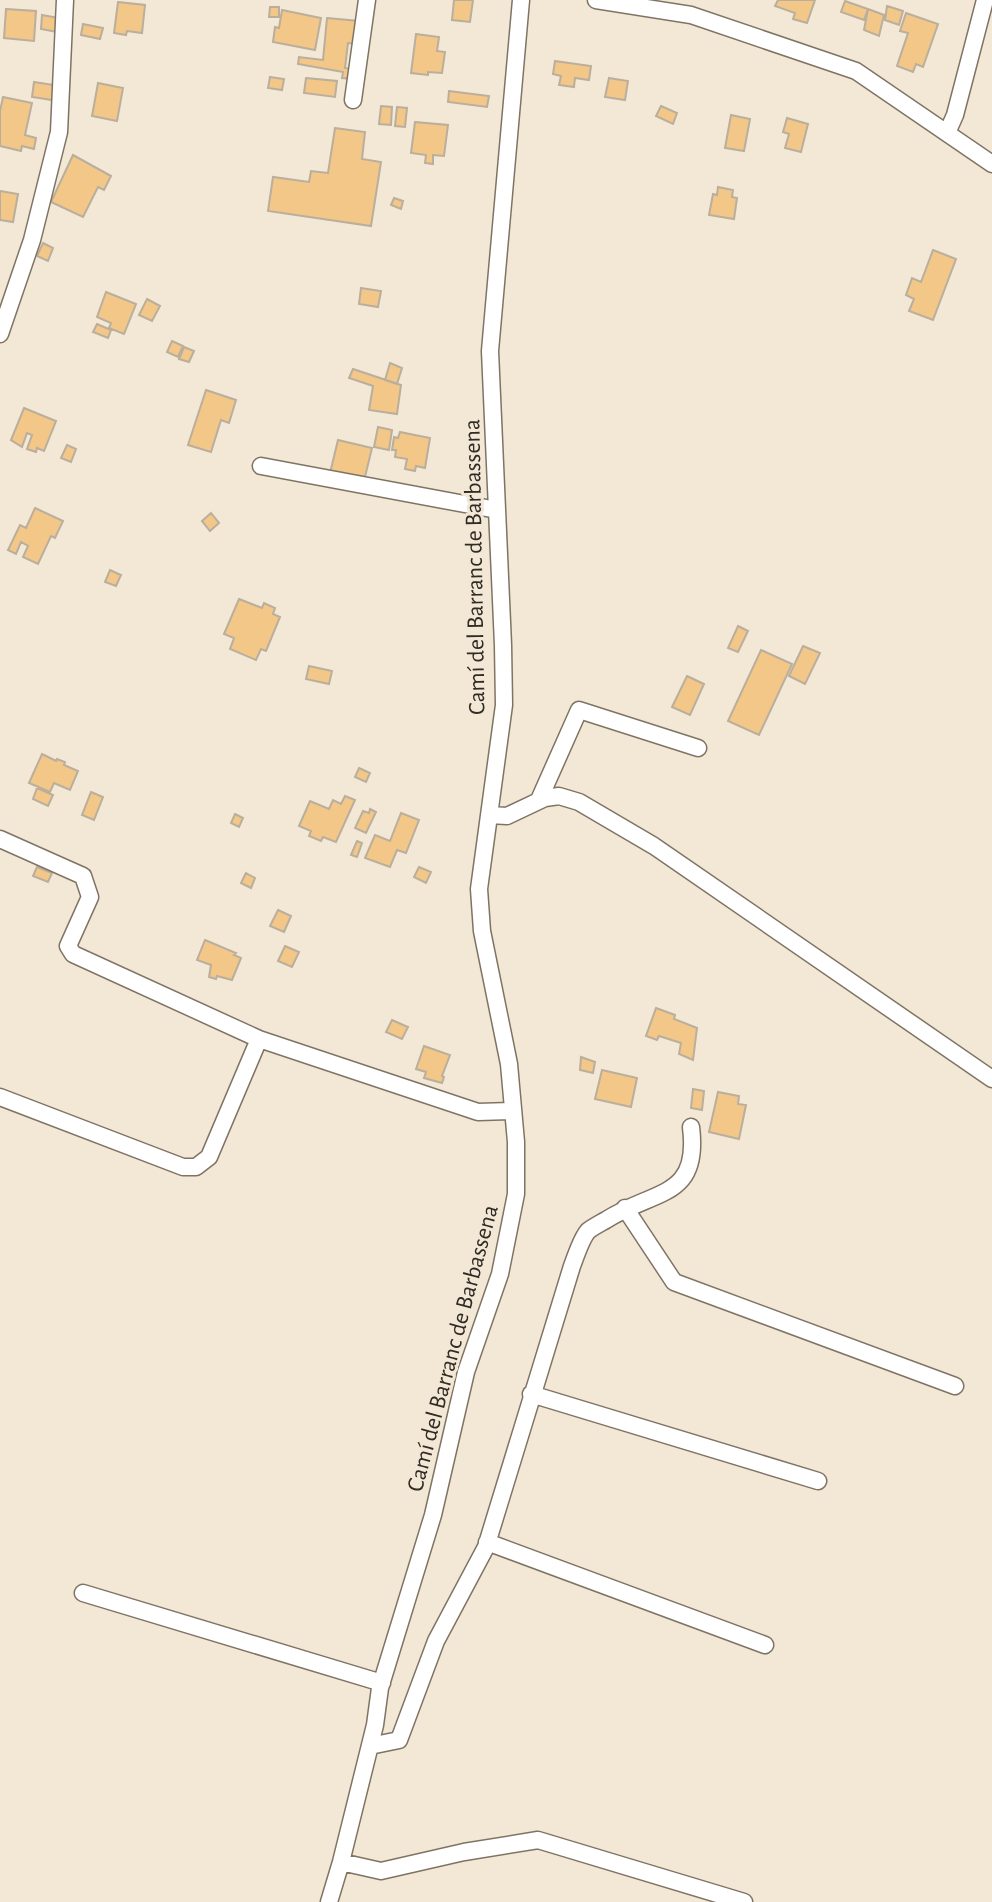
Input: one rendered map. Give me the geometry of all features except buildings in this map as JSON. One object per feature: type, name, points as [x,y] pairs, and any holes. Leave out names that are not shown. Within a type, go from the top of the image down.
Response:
[{"type":"street","points":[[0,334],[32,240],[59,132],[65,0]]},
{"type":"street","points":[[353,100],[368,0]]},
{"type":"street","name":"Camí del Barranc de Barbassena","points":[[329,1902],[370,1746],[382,1683],[433,1515],[466,1372],[500,1274],[516,1194],[509,1064],[482,931],[479,889],[503,705],[503,645],[490,351],[521,0]]},
{"type":"street","points":[[596,0],[691,8],[856,71],[992,164]]},
{"type":"street","points":[[947,133],[956,115],[985,0]]},
{"type":"street","points":[[261,466],[498,510]]},
{"type":"street","points":[[539,800],[579,710],[698,748]]},
{"type":"street","points":[[489,815],[507,817],[545,797],[559,796],[579,802],[623,827],[992,1079]]},
{"type":"street","points":[[0,839],[83,876],[90,897],[68,946],[74,954],[259,1039],[478,1112],[513,1111]]},
{"type":"street","points":[[0,1097],[183,1167],[196,1167],[209,1157],[259,1039]]},
{"type":"street","points":[[370,1746],[399,1740],[436,1641],[487,1542],[572,1266],[587,1232],[625,1208],[666,1191],[685,1178],[694,1149],[691,1127]]},
{"type":"street","points":[[625,1208],[674,1282],[954,1386]]},
{"type":"street","points":[[531,1394],[818,1481]]},
{"type":"street","points":[[487,1542],[765,1645]]},
{"type":"street","points":[[83,1593],[382,1683]]},
{"type":"street","points":[[341,1862],[381,1871],[464,1852],[538,1840],[744,1902]]}]
